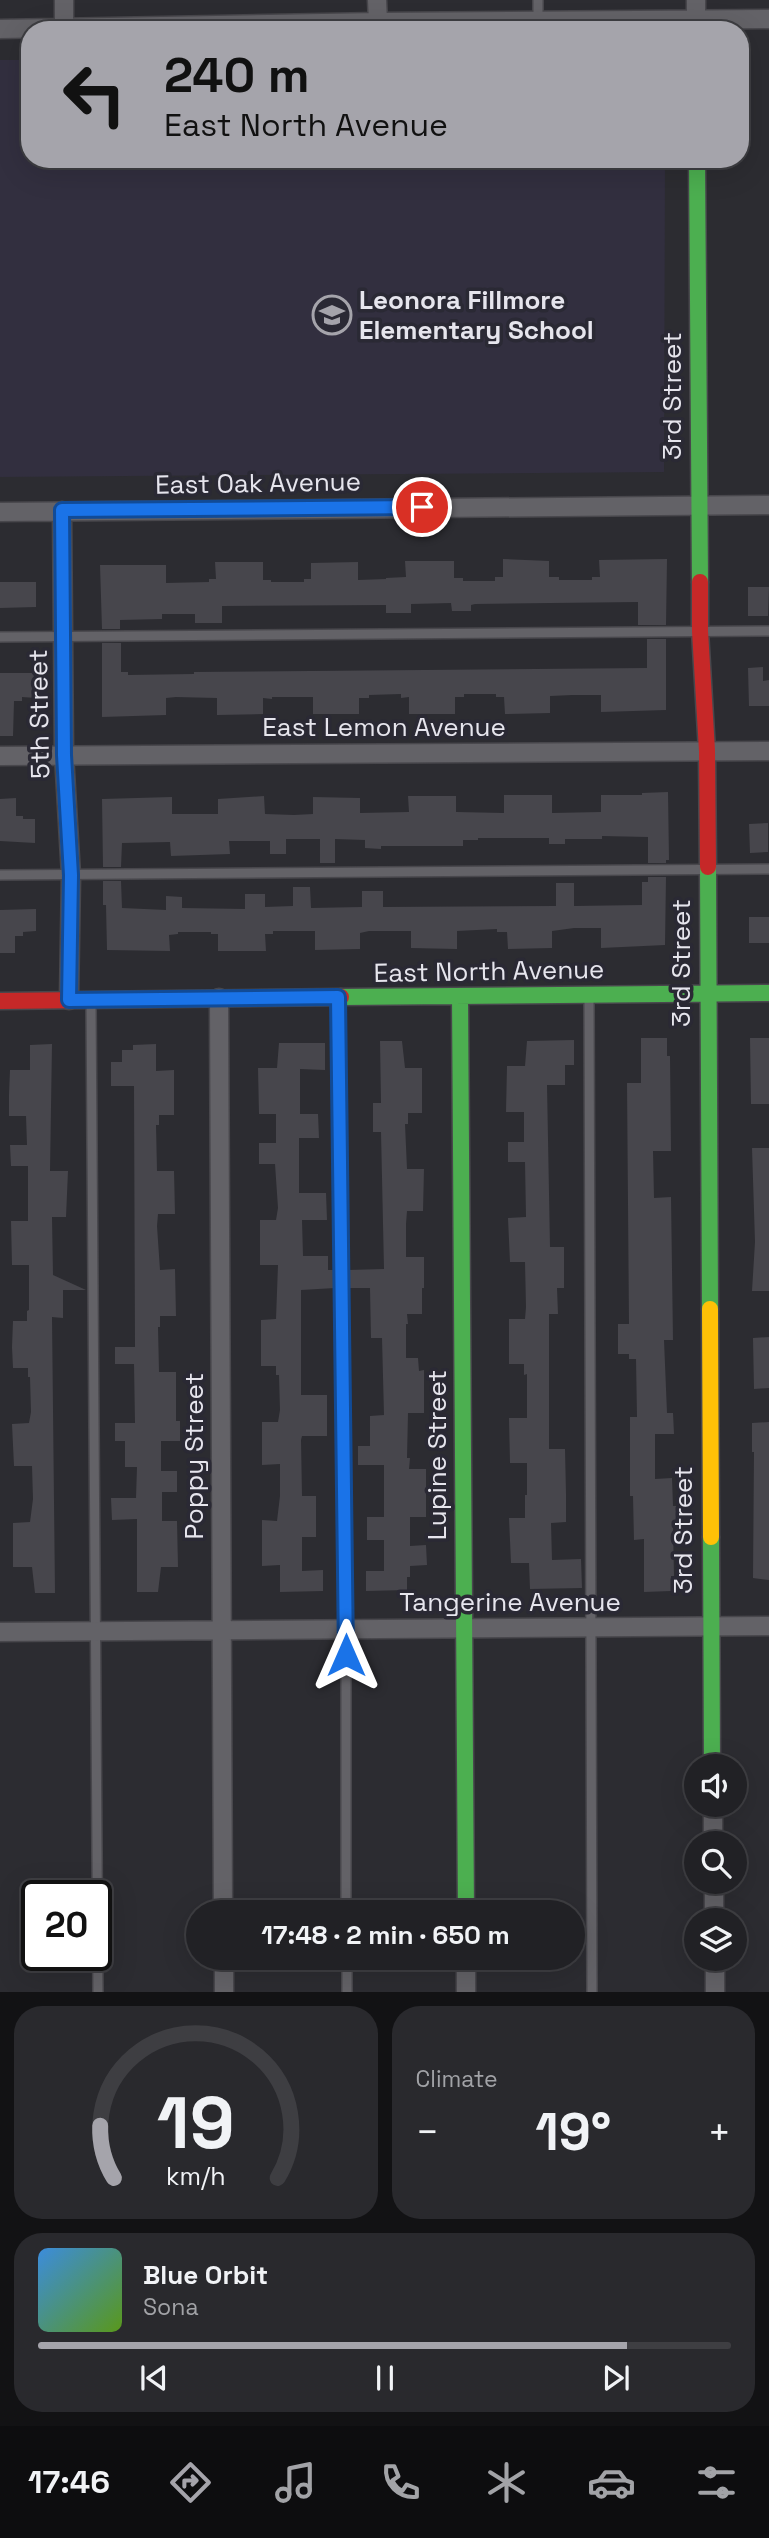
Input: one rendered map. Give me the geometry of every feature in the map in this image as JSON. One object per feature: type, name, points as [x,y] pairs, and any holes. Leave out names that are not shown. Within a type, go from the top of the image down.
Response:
[{"type":"street","points":[[64,0],[64,21]]},
{"type":"street","points":[[377,0],[378,21]]},
{"type":"street","points":[[696,0],[696,21]]},
{"type":"street","points":[[745,21],[769,19]]},
{"type":"street","points":[[0,29],[21,29]]},
{"type":"street","name":"3rd Street","points":[[697,168],[700,631],[707,751],[712,1754]]},
{"type":"street","name":"East Oak Avenue","points":[[0,512],[769,505]]},
{"type":"street","name":"5th Street","points":[[62,510],[64,755],[71,875],[69,1000]]},
{"type":"street","name":"East Lemon Avenue","points":[[0,756],[769,751]]},
{"type":"street","name":"East North Avenue","points":[[0,1001],[769,993]]},
{"type":"street","name":"Lupine Street","points":[[460,996],[466,1900]]},
{"type":"street","name":"Poppy Street","points":[[219,998],[223,1900]]},
{"type":"street","name":"Tangerine Avenue","points":[[0,1632],[769,1626]]},
{"type":"street","points":[[224,1970],[224,1992]]},
{"type":"street","points":[[466,1970],[466,1992]]},
{"type":"street","points":[[715,1971],[715,1992]]},
{"type":"lane","points":[[538,0],[538,21]]},
{"type":"lane","points":[[0,637],[769,631]]},
{"type":"lane","points":[[0,876],[769,869]]},
{"type":"lane","points":[[589,995],[593,1992]]},
{"type":"lane","points":[[338,997],[346,1629],[346,1900]]},
{"type":"lane","points":[[91,1000],[98,1992]]},
{"type":"lane","points":[[346,1970],[347,1992]]},
{"type":"shaded area","name":"Leonora Fillmore Elementary School","points":[[0,60],[21,60],[21,168],[665,168],[664,472],[0,477]]},
{"type":"building","points":[[503,559],[549,561],[549,577],[559,577],[559,580],[592,580],[592,577],[600,577],[599,560],[667,559],[666,625],[638,625],[638,602],[475,604],[471,605],[471,611],[452,611],[451,603],[411,604],[411,613],[386,613],[386,605],[222,606],[222,623],[195,623],[195,614],[162,614],[162,619],[120,620],[120,629],[102,629],[100,565],[166,565],[166,583],[209,582],[209,579],[216,579],[215,562],[263,562],[263,580],[304,582],[304,579],[311,579],[311,563],[358,562],[358,580],[406,577],[405,561],[454,561],[454,578],[463,578],[463,581],[495,581],[495,577],[503,577]]},
{"type":"building","points":[[0,582],[36,582],[36,607],[0,608]]},
{"type":"building","points":[[748,587],[769,587],[768,616],[748,616]]},
{"type":"building","points":[[647,639],[666,639],[666,710],[601,712],[601,695],[572,695],[550,696],[550,713],[505,714],[504,697],[496,697],[496,694],[464,694],[464,697],[455,697],[455,714],[409,714],[409,697],[401,698],[401,694],[359,698],[359,714],[313,714],[313,697],[272,697],[263,698],[263,714],[217,715],[217,698],[176,697],[166,698],[166,715],[102,717],[102,643],[121,643],[121,672],[128,672],[128,675],[194,672],[647,668]]},
{"type":"building","points":[[763,667],[763,681],[769,680],[769,706],[749,706],[748,668]]},
{"type":"building","points":[[0,673],[36,673],[36,698],[22,697],[22,701],[14,701],[13,736],[0,736]]},
{"type":"building","points":[[668,792],[669,860],[666,860],[666,863],[648,863],[648,837],[602,836],[602,839],[565,839],[565,844],[549,844],[549,838],[478,838],[463,840],[463,846],[381,846],[381,849],[365,848],[365,840],[335,839],[335,863],[320,863],[320,839],[286,839],[286,854],[270,854],[270,841],[229,841],[230,854],[171,856],[170,842],[122,843],[121,867],[103,867],[102,799],[172,797],[172,814],[218,814],[218,799],[264,796],[265,814],[294,815],[313,814],[313,797],[360,798],[360,813],[409,812],[408,796],[456,796],[456,812],[504,813],[504,795],[552,795],[552,813],[601,812],[601,795]]},
{"type":"building","points":[[16,798],[16,816],[35,819],[35,843],[0,841],[0,799]]},
{"type":"building","points":[[768,823],[768,852],[750,853],[749,824]]},
{"type":"building","points":[[648,877],[666,877],[665,945],[601,948],[601,928],[574,928],[552,931],[552,948],[508,949],[507,932],[497,932],[497,929],[457,931],[457,949],[411,948],[411,931],[369,931],[360,933],[360,949],[315,950],[315,931],[273,931],[273,934],[265,934],[266,951],[218,951],[218,934],[211,932],[178,932],[169,935],[170,951],[107,950],[103,881],[121,881],[122,908],[166,910],[166,896],[182,897],[182,908],[245,909],[245,894],[265,894],[265,907],[293,906],[293,887],[310,887],[311,908],[362,907],[362,891],[383,891],[383,907],[556,906],[556,883],[574,883],[574,906],[642,905],[642,882],[648,882]]},
{"type":"building","points":[[36,909],[36,931],[15,936],[15,953],[0,953],[0,910]]},
{"type":"building","points":[[749,917],[769,917],[769,943],[749,943]]},
{"type":"building","points":[[641,1038],[667,1038],[667,1056],[670,1056],[671,1151],[653,1151],[654,1198],[671,1197],[673,1340],[664,1340],[667,1413],[673,1413],[674,1434],[655,1434],[655,1479],[672,1478],[673,1506],[677,1506],[678,1527],[673,1527],[674,1576],[671,1576],[671,1591],[644,1592],[644,1539],[634,1540],[633,1496],[630,1496],[630,1417],[637,1417],[636,1359],[629,1359],[629,1354],[618,1354],[618,1324],[629,1324],[627,1083],[641,1083]]},
{"type":"building","points":[[750,1038],[769,1038],[769,1104],[751,1104]]},
{"type":"building","points":[[574,1040],[574,1065],[565,1065],[565,1085],[547,1085],[550,1247],[564,1247],[564,1288],[557,1288],[558,1314],[549,1314],[549,1449],[565,1449],[566,1522],[551,1523],[552,1560],[581,1559],[582,1588],[530,1589],[529,1563],[511,1563],[509,1518],[525,1518],[527,1463],[510,1463],[509,1418],[527,1418],[527,1374],[524,1375],[524,1364],[509,1364],[509,1319],[525,1319],[526,1307],[525,1262],[510,1262],[508,1218],[526,1217],[525,1162],[508,1162],[508,1142],[524,1142],[524,1112],[506,1112],[507,1066],[525,1066],[527,1041]]},
{"type":"building","points":[[380,1041],[402,1041],[405,1068],[422,1068],[422,1113],[408,1113],[408,1124],[405,1124],[407,1169],[424,1169],[423,1211],[407,1211],[406,1257],[424,1257],[424,1288],[422,1314],[407,1314],[406,1358],[418,1358],[419,1371],[424,1370],[424,1413],[408,1413],[407,1458],[410,1458],[409,1469],[426,1469],[426,1517],[410,1517],[410,1546],[426,1545],[427,1565],[410,1566],[407,1590],[366,1591],[366,1571],[384,1571],[384,1540],[367,1540],[367,1517],[384,1517],[384,1465],[358,1465],[358,1446],[370,1446],[370,1416],[384,1415],[382,1338],[371,1338],[370,1288],[349,1288],[348,1270],[384,1269],[381,1132],[373,1132],[373,1103],[381,1103]]},
{"type":"building","points":[[279,1043],[325,1043],[325,1070],[300,1069],[300,1114],[318,1114],[319,1138],[299,1138],[299,1193],[326,1193],[327,1220],[302,1220],[303,1256],[328,1256],[328,1270],[334,1270],[335,1288],[301,1290],[301,1395],[327,1395],[327,1436],[302,1436],[301,1440],[302,1496],[316,1496],[316,1537],[302,1537],[302,1571],[323,1570],[323,1591],[280,1592],[280,1565],[262,1566],[262,1520],[277,1521],[280,1464],[262,1465],[262,1422],[278,1422],[280,1410],[279,1375],[276,1375],[276,1366],[261,1366],[261,1320],[276,1319],[278,1265],[260,1265],[260,1220],[276,1220],[278,1208],[275,1164],[259,1164],[259,1143],[276,1143],[276,1114],[259,1114],[258,1068],[277,1068]]},
{"type":"building","points":[[52,1044],[50,1171],[68,1171],[66,1217],[52,1217],[53,1275],[86,1290],[63,1290],[63,1318],[52,1317],[55,1593],[35,1593],[32,1567],[13,1567],[13,1523],[30,1522],[33,1499],[32,1466],[14,1466],[12,1424],[29,1423],[31,1412],[28,1368],[13,1368],[12,1347],[13,1321],[27,1321],[29,1310],[29,1265],[12,1265],[11,1221],[28,1221],[28,1166],[11,1166],[10,1145],[27,1145],[26,1116],[9,1116],[9,1095],[10,1070],[30,1070],[30,1045]]},
{"type":"building","points":[[156,1044],[156,1071],[174,1070],[174,1115],[159,1115],[159,1125],[156,1125],[157,1171],[174,1171],[175,1214],[158,1214],[157,1226],[160,1270],[175,1269],[176,1316],[160,1316],[158,1327],[159,1372],[176,1372],[176,1421],[180,1421],[180,1441],[161,1441],[161,1471],[177,1471],[177,1492],[162,1492],[162,1521],[177,1521],[178,1567],[161,1567],[158,1592],[137,1592],[137,1519],[112,1520],[111,1498],[136,1498],[137,1467],[125,1467],[125,1441],[115,1441],[115,1423],[135,1423],[134,1364],[115,1364],[115,1347],[135,1347],[134,1086],[111,1086],[111,1062],[122,1062],[122,1050],[133,1050],[133,1045]]},
{"type":"building","points":[[752,1148],[769,1148],[769,1291],[752,1291],[755,1242]]},
{"type":"building","points":[[769,1337],[769,1388],[754,1389],[753,1338]]},
{"type":"building","points":[[769,1422],[769,1580],[753,1578],[752,1423]]},
{"type":"traffic: fast","points":[[697,168],[700,582]]},
{"type":"traffic: fast","points":[[708,867],[710,1309]]},
{"type":"traffic: fast","points":[[341,997],[769,993]]},
{"type":"traffic: fast","points":[[460,996],[466,1900]]},
{"type":"traffic: fast","points":[[711,1537],[712,1754]]},
{"type":"traffic: slow","points":[[710,1309],[711,1537]]},
{"type":"traffic: jam","points":[[700,582],[707,751],[708,867]]},
{"type":"traffic: jam","points":[[0,1001],[341,997]]},
{"type":"place","name":"Leonora Fillmore Elementary School","points":[[332,315]]},
{"type":"route","points":[[346,1655],[338,997],[69,1000],[71,875],[64,755],[62,510],[422,507]]}]
